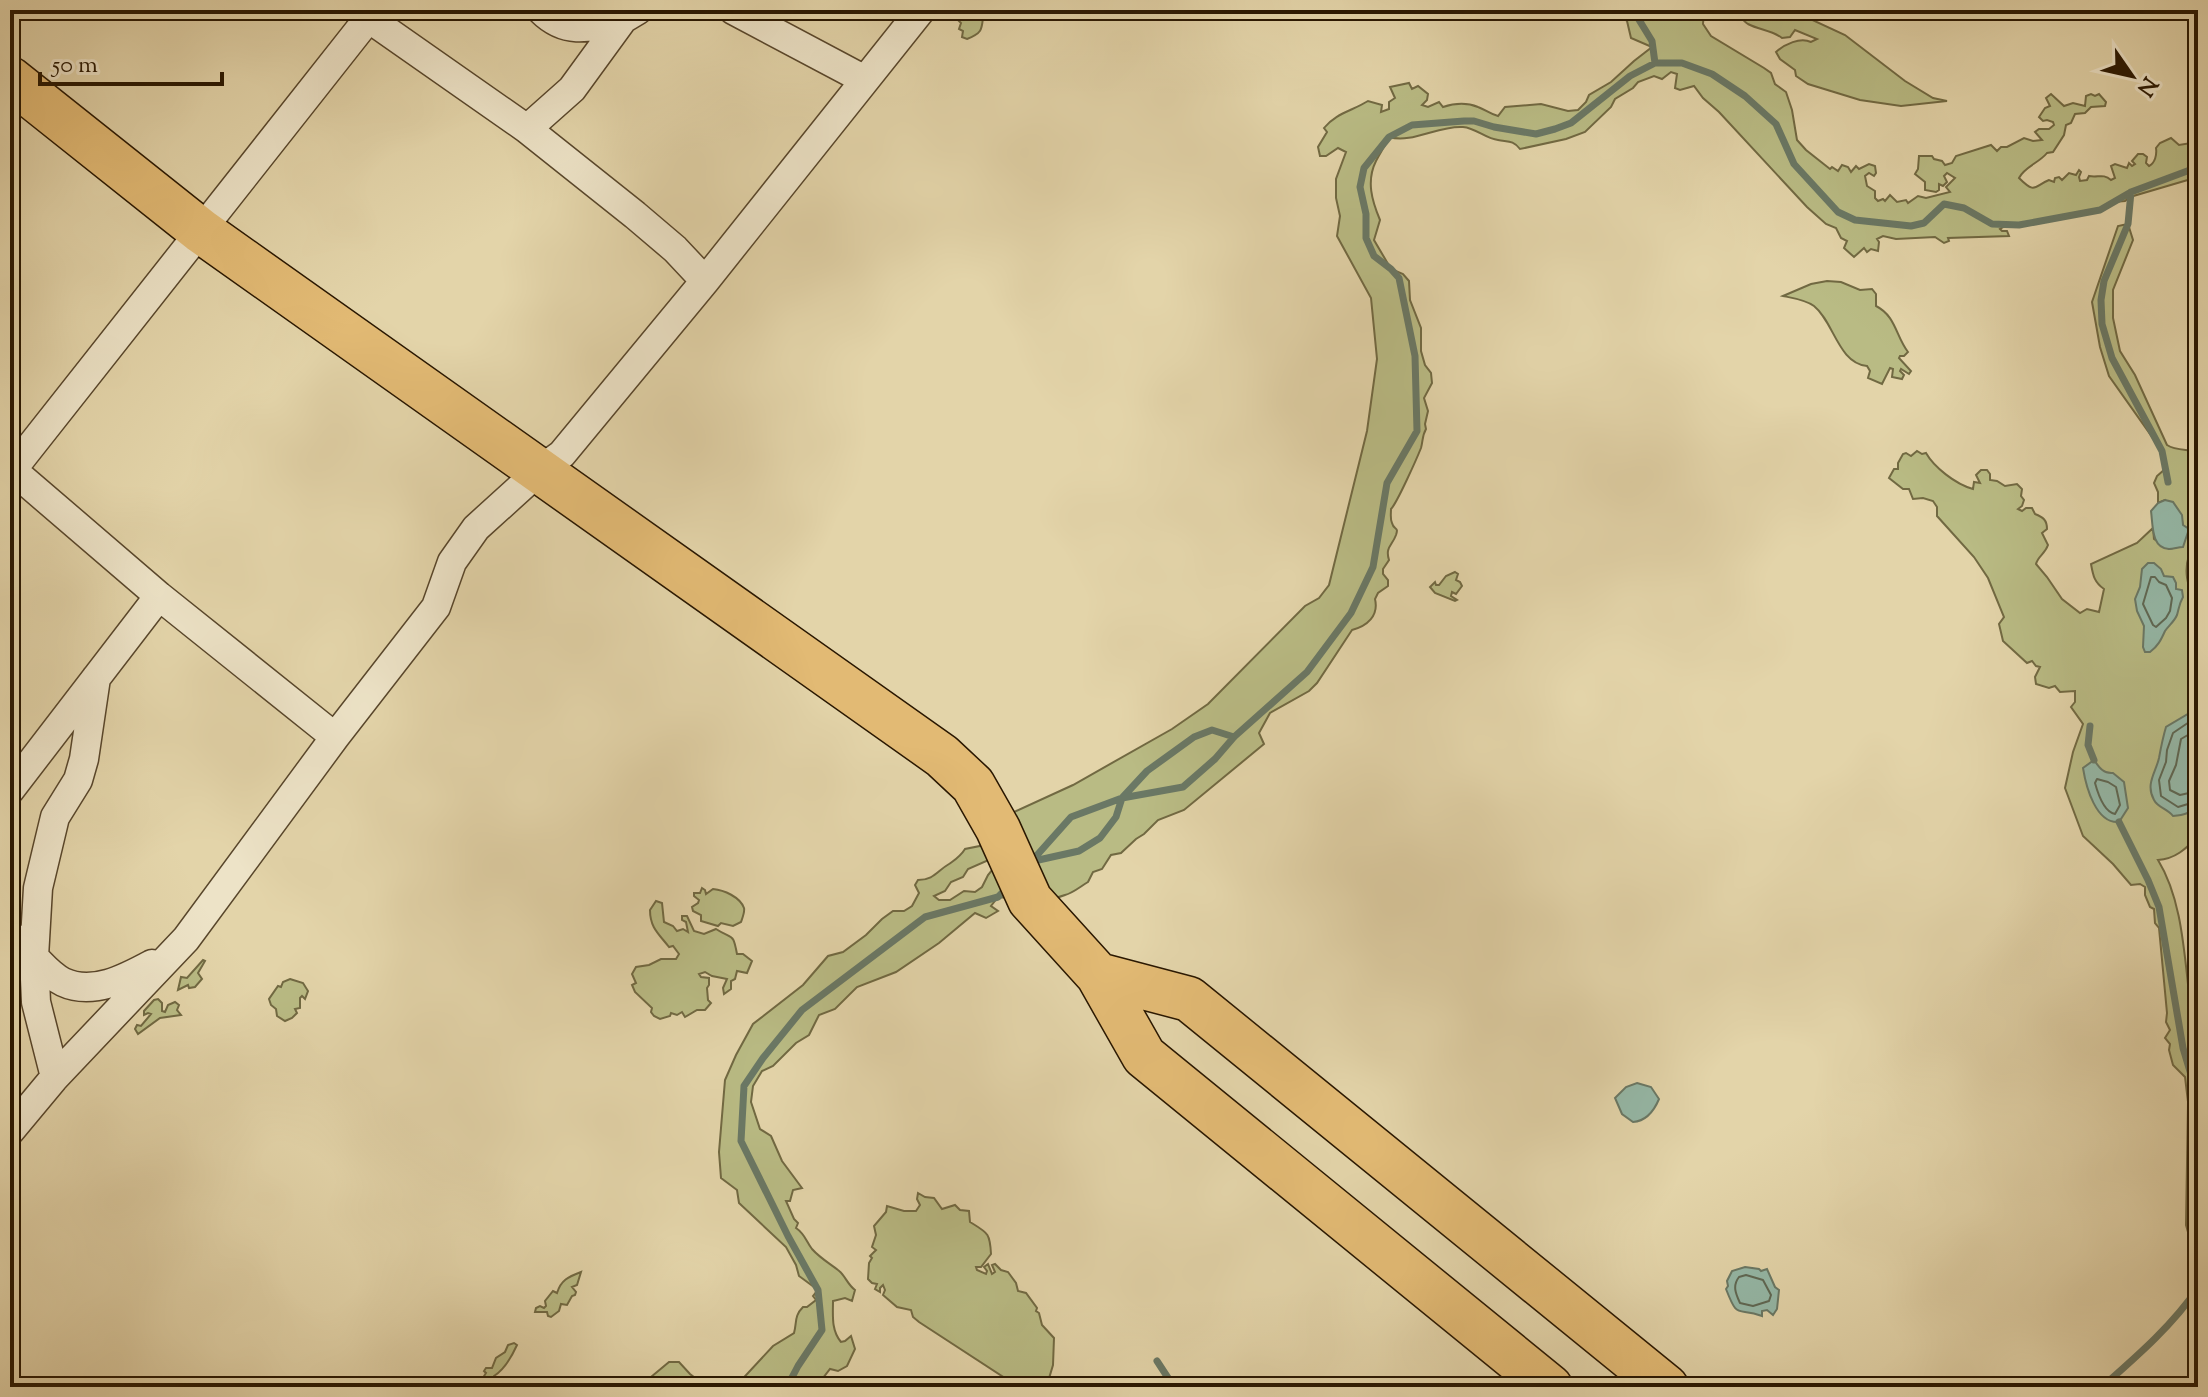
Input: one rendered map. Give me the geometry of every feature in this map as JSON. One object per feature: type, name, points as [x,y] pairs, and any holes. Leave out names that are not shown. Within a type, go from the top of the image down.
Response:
[{"type":"main road","points":[[10,79],[201,231],[942,756],[973,785],[998,829],[1030,900],[1098,975],[1144,1056],[1550,1387]]},
{"type":"main road","points":[[1098,975],[1189,999],[1666,1387]]},
{"type":"street","points":[[541,10],[550,19],[568,27],[586,28],[631,15]]},
{"type":"street","points":[[733,10],[774,23],[865,80]]},
{"type":"street","points":[[10,1131],[55,1077],[186,939],[335,737],[436,607],[452,562],[476,528],[562,454],[705,281],[921,10]]},
{"type":"street","points":[[335,737],[159,596],[11,469],[201,231],[367,13],[527,129],[645,223],[705,281]]},
{"type":"street","points":[[527,129],[572,89],[631,15]]},
{"type":"street","points":[[14,776],[159,596]]},
{"type":"street","points":[[55,1077],[36,1002],[34,957],[38,888],[55,817],[78,780],[84,759],[96,678]]},
{"type":"street","points":[[10,935],[27,946],[52,975],[64,983],[97,986],[122,979],[174,952]]},
{"type":"green space","points":[[955,10],[984,10],[979,31],[967,39],[962,37],[963,31],[959,29],[961,23],[956,18]]},
{"type":"green space","points":[[1615,10],[1633,10],[1642,23],[1648,13],[1645,10],[1704,10],[1703,24],[1711,36],[1771,73],[1775,84],[1786,92],[1797,140],[1806,150],[1830,169],[1832,167],[1838,171],[1842,165],[1851,172],[1856,166],[1859,169],[1869,164],[1875,166],[1874,176],[1869,173],[1865,176],[1867,186],[1875,191],[1878,201],[1885,201],[1890,195],[1897,202],[1906,200],[1908,203],[1918,196],[1926,198],[1950,192],[1946,187],[1955,178],[1947,173],[1944,176],[1947,182],[1943,186],[1939,184],[1939,190],[1925,190],[1925,182],[1915,174],[1919,156],[1932,156],[1945,165],[1952,163],[1956,156],[1991,145],[1997,151],[2024,138],[2042,140],[2035,132],[2054,125],[2039,117],[2050,106],[2046,98],[2051,94],[2064,106],[2073,103],[2085,106],[2086,96],[2091,94],[2099,94],[2106,102],[2105,106],[2091,107],[2085,113],[2075,114],[2053,152],[2047,153],[2021,174],[2019,178],[2032,188],[2049,180],[2054,182],[2055,178],[2062,180],[2069,173],[2076,175],[2079,170],[2080,181],[2087,180],[2089,176],[2103,176],[2111,180],[2115,178],[2111,166],[2115,164],[2127,168],[2129,163],[2132,166],[2135,164],[2132,161],[2138,154],[2143,154],[2149,166],[2155,158],[2156,148],[2171,138],[2179,145],[2191,143],[2194,146],[2198,142],[2198,177],[2125,201],[2113,202],[2100,210],[2007,225],[2000,229],[2007,231],[2009,236],[1948,238],[1949,241],[1944,243],[1935,237],[1896,239],[1883,236],[1877,239],[1878,251],[1871,249],[1867,252],[1864,248],[1854,257],[1844,248],[1847,241],[1841,238],[1836,228],[1826,224],[1807,207],[1694,86],[1680,90],[1675,88],[1677,74],[1671,72],[1662,79],[1654,76],[1638,82],[1615,99],[1611,107],[1585,132],[1566,139],[1520,149],[1513,143],[1463,127],[1407,138],[1389,137],[1371,176],[1373,198],[1380,220],[1374,240],[1391,269],[1403,274],[1409,281],[1410,300],[1421,328],[1421,351],[1432,383],[1424,398],[1428,411],[1421,448],[1391,509],[1391,521],[1397,530],[1388,549],[1389,560],[1383,569],[1388,586],[1378,593],[1373,615],[1367,623],[1352,630],[1309,691],[1270,713],[1259,733],[1264,744],[1184,810],[1158,820],[1121,853],[1111,855],[1102,869],[1093,872],[1088,882],[1068,894],[1050,899],[998,897],[991,906],[998,911],[986,918],[975,913],[939,943],[896,972],[857,987],[835,1009],[819,1015],[809,1035],[796,1043],[773,1066],[762,1071],[753,1086],[751,1102],[760,1129],[771,1136],[782,1161],[802,1188],[793,1190],[790,1201],[786,1201],[798,1223],[796,1228],[812,1249],[840,1272],[855,1290],[852,1301],[845,1298],[833,1301],[833,1312],[838,1337],[841,1342],[851,1336],[855,1349],[847,1366],[838,1371],[830,1369],[816,1387],[735,1387],[773,1346],[794,1333],[798,1313],[816,1300],[813,1296],[818,1290],[799,1276],[786,1247],[739,1203],[737,1190],[721,1178],[719,1152],[725,1080],[753,1024],[803,985],[828,956],[843,952],[893,911],[904,911],[912,906],[919,893],[915,885],[918,880],[935,875],[965,849],[985,845],[991,859],[968,869],[963,877],[934,896],[939,900],[950,900],[964,891],[975,892],[982,887],[997,864],[998,829],[1014,812],[1073,785],[1172,729],[1208,704],[1329,585],[1367,431],[1377,359],[1371,298],[1337,236],[1340,216],[1336,179],[1346,152],[1338,148],[1326,156],[1320,156],[1318,147],[1327,132],[1324,128],[1368,101],[1382,105],[1381,112],[1389,109],[1389,102],[1395,98],[1390,87],[1409,83],[1412,89],[1418,86],[1428,94],[1422,105],[1428,107],[1439,102],[1443,107],[1465,104],[1498,116],[1505,107],[1541,104],[1568,111],[1578,110],[1589,95],[1611,82],[1652,47],[1631,38],[1627,21]]},
{"type":"green space","points":[[1732,10],[1791,10],[1845,35],[1905,81],[1933,98],[1947,101],[1901,106],[1860,100],[1808,84],[1796,76],[1795,70],[1776,52],[1793,42],[1817,39],[1795,30],[1790,37],[1782,38],[1748,24]]},
{"type":"green space","points":[[2128,224],[2133,240],[2113,290],[2113,318],[2120,351],[2135,375],[2167,445],[2198,452],[2198,552],[2189,555],[2187,568],[2191,592],[2198,606],[2198,836],[2170,858],[2158,860],[2176,903],[2198,1048],[2198,1267],[2186,1225],[2188,1102],[2185,1077],[2173,1065],[2170,1044],[2165,1038],[2170,1030],[2166,1022],[2159,928],[2155,923],[2154,909],[2145,895],[2145,887],[2131,885],[2083,836],[2065,788],[2083,724],[2071,707],[2075,702],[2075,691],[2060,692],[2055,686],[2049,688],[2036,684],[2035,677],[2040,667],[2032,661],[2027,663],[2003,641],[1999,624],[2004,617],[1988,578],[1974,557],[1937,516],[1933,501],[1913,499],[1909,489],[1903,489],[1889,478],[1894,469],[1898,469],[1903,454],[1911,456],[1917,451],[1926,453],[1934,464],[1966,487],[1973,489],[1974,482],[1980,483],[1976,475],[1981,470],[1987,470],[1990,480],[2005,486],[2017,484],[2022,489],[2024,500],[2018,509],[2032,508],[2046,523],[2047,529],[2042,533],[2048,545],[2036,564],[2062,599],[2080,613],[2087,609],[2099,612],[2104,589],[2094,578],[2091,564],[2137,543],[2153,528],[2154,539],[2169,549],[2177,547],[2185,537],[2181,515],[2165,500],[2158,503],[2154,483],[2165,469],[2162,451],[2109,376],[2092,302],[2118,226]]},
{"type":"green space","points":[[1827,281],[1841,282],[1860,290],[1872,289],[1876,294],[1876,306],[1888,315],[1908,352],[1899,358],[1911,371],[1909,374],[1901,369],[1902,379],[1892,377],[1893,369],[1890,368],[1882,384],[1868,378],[1870,371],[1867,366],[1849,358],[1814,306],[1783,296]]},
{"type":"green space","points":[[1455,572],[1458,574],[1456,580],[1462,586],[1456,594],[1452,592],[1451,596],[1457,600],[1435,593],[1430,587],[1435,582],[1439,585],[1446,576]]},
{"type":"green space","points":[[702,888],[706,894],[713,889],[739,901],[744,910],[741,922],[733,926],[721,923],[718,926],[701,921],[701,915],[692,907],[699,900],[694,893],[700,893]]},
{"type":"green space","points":[[656,901],[662,903],[664,922],[677,931],[683,929],[688,932],[686,922],[682,920],[682,916],[687,916],[694,931],[704,934],[716,929],[733,939],[737,954],[743,954],[752,961],[747,973],[737,971],[735,979],[731,981],[731,989],[724,994],[727,979],[705,972],[699,974],[709,978],[707,988],[711,1003],[705,1010],[697,1010],[685,1017],[682,1012],[660,1019],[654,1016],[652,1008],[632,985],[636,983],[632,974],[636,967],[661,959],[676,959],[679,954],[673,946],[669,947],[653,926],[650,910]]},
{"type":"green space","points":[[203,960],[198,973],[202,979],[195,987],[189,988],[188,985],[178,990],[181,977],[187,978]]},
{"type":"green space","points":[[290,979],[303,983],[308,991],[305,999],[300,998],[300,1008],[295,1009],[297,1013],[285,1021],[277,1016],[269,999],[278,986]]},
{"type":"green space","points":[[158,999],[162,1003],[162,1011],[165,1012],[168,1005],[175,1002],[181,1015],[160,1018],[138,1034],[135,1029],[137,1025],[141,1026],[151,1014],[144,1015],[144,1011]]},
{"type":"green space","points":[[918,1193],[934,1198],[942,1209],[955,1205],[960,1210],[969,1211],[970,1222],[984,1231],[990,1242],[991,1254],[981,1267],[976,1267],[977,1270],[986,1274],[984,1267],[988,1264],[992,1274],[995,1272],[992,1265],[995,1264],[1008,1272],[1018,1291],[1026,1293],[1037,1308],[1042,1325],[1054,1338],[1053,1365],[1047,1385],[1027,1387],[1021,1381],[1005,1378],[919,1322],[911,1310],[897,1307],[883,1295],[883,1285],[880,1292],[875,1289],[877,1284],[868,1279],[870,1256],[876,1250],[872,1247],[876,1235],[874,1226],[886,1212],[887,1206],[916,1211],[920,1205]]},
{"type":"green space","points":[[581,1272],[577,1285],[572,1287],[575,1295],[567,1305],[561,1304],[559,1311],[551,1317],[547,1312],[535,1312],[536,1308],[546,1306],[545,1301],[553,1291],[557,1293],[566,1280]]},
{"type":"green space","points":[[514,1343],[517,1345],[505,1366],[494,1376],[493,1386],[473,1387],[481,1381],[486,1368],[492,1368],[496,1358]]},
{"type":"green space","points":[[669,1362],[679,1362],[707,1387],[639,1387]]},
{"type":"water","points":[[2165,500],[2173,502],[2182,515],[2183,525],[2189,529],[2183,547],[2163,548],[2156,540],[2151,511]]},
{"type":"water","points":[[2148,563],[2154,563],[2164,576],[2173,577],[2176,589],[2182,590],[2183,597],[2176,617],[2159,643],[2150,652],[2145,652],[2144,626],[2135,599],[2142,569]]},
{"type":"water","points":[[2198,700],[2198,805],[2186,814],[2173,816],[2156,803],[2151,783],[2166,727],[2191,712]]},
{"type":"water","points":[[2094,760],[2102,770],[2113,773],[2124,782],[2128,808],[2119,822],[2104,817],[2090,794],[2083,768]]},
{"type":"water","points":[[1637,1083],[1651,1087],[1659,1099],[1649,1115],[1633,1122],[1622,1114],[1615,1098],[1626,1087]]},
{"type":"water","points":[[1745,1267],[1761,1271],[1767,1269],[1779,1290],[1777,1309],[1773,1315],[1767,1310],[1762,1311],[1762,1316],[1742,1312],[1733,1305],[1726,1289],[1727,1281],[1732,1271]]},
{"type":"waterway","points":[[1633,10],[1652,41],[1655,63]]},
{"type":"waterway","points":[[1030,863],[1071,817],[1122,798],[1183,787],[1307,672],[1351,613],[1373,567],[1387,483],[1417,431],[1415,356],[1399,278],[1374,256],[1366,238],[1366,214],[1360,187],[1364,168],[1389,137],[1412,125],[1464,121],[1536,134],[1571,123],[1630,76],[1655,63],[1682,63],[1712,74],[1745,96],[1776,124],[1794,164],[1838,212],[1855,220],[1911,226],[1924,223],[1944,204],[1964,208],[1992,224],[2019,225],[2100,210],[2131,192],[2198,167]]},
{"type":"waterway","points":[[2131,192],[2128,224],[2104,281],[2102,324],[2112,358],[2162,451],[2168,482]]},
{"type":"waterway","points":[[2090,726],[2088,745],[2094,760]]},
{"type":"waterway","points":[[1034,861],[1079,851],[1100,838],[1116,817],[1122,798],[1147,771],[1194,737],[1212,730],[1234,737]]},
{"type":"waterway","points":[[2119,822],[2159,907],[2183,1048],[2198,1098]]},
{"type":"waterway","points":[[787,1387],[822,1330],[818,1290],[741,1141],[744,1086],[802,1010],[925,917],[998,897],[1008,887]]},
{"type":"waterway","points":[[2198,1141],[2198,1267]]},
{"type":"waterway","points":[[2102,1387],[2165,1328],[2198,1288]]},
{"type":"waterway","points":[[1157,1361],[1174,1387]]}]
